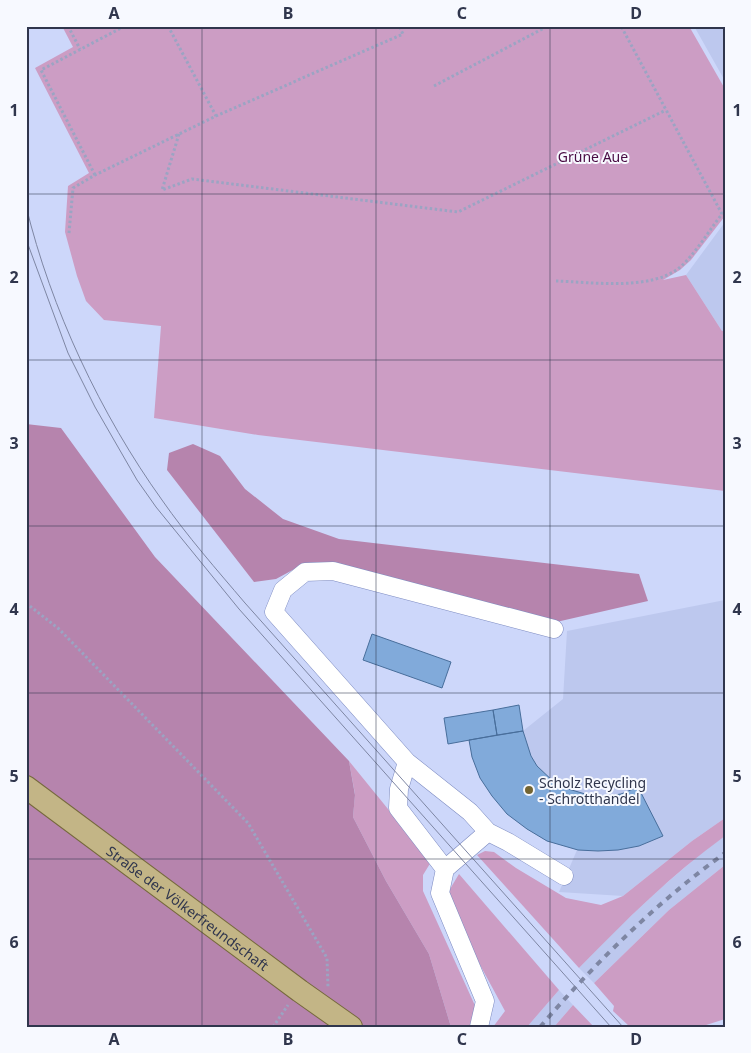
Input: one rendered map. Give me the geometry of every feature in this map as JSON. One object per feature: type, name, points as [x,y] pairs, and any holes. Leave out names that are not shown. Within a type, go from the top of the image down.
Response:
[{"type":"main road","name":"Straße der Völkerfreundschaft","points":[[26,787],[351,1027]]},
{"type":"lane","points":[[554,629],[333,571],[305,572],[283,590],[274,612],[407,762],[470,812],[488,832],[564,876]]},
{"type":"lane","points":[[407,762],[400,789],[398,808],[445,869]]},
{"type":"lane","points":[[479,1027],[486,1001],[440,893],[445,869],[488,832]]},
{"type":"path","points":[[68,26],[80,49]]},
{"type":"path","points":[[95,175],[42,70],[125,26]]},
{"type":"path","points":[[168,26],[216,116]]},
{"type":"path","points":[[69,233],[73,188],[95,175],[216,116],[403,34],[400,26]]},
{"type":"path","points":[[434,86],[548,26]]},
{"type":"path","points":[[556,281],[624,283],[661,277],[679,268],[722,214],[621,26]]},
{"type":"path","points":[[180,134],[162,190],[192,180],[458,212],[666,110]]},
{"type":"path","points":[[26,603],[58,629],[248,823],[327,958],[328,1010]]},
{"type":"path","points":[[273,1027],[300,991]]},
{"type":"shaded area","points":[[694,26],[725,26],[725,81]]},
{"type":"shaded area","points":[[725,222],[725,331],[722,331],[686,275]]},
{"type":"shaded area","points":[[26,424],[61,428],[155,557],[349,761],[355,795],[353,817],[386,881],[429,954],[451,1027],[26,1027]]},
{"type":"shaded area","points":[[193,444],[220,456],[245,489],[283,519],[339,539],[639,574],[648,601],[552,623],[300,566],[276,579],[254,582],[167,470],[169,453]]},
{"type":"shaded area","points":[[725,600],[725,818],[692,841],[623,896],[559,892],[577,850],[547,841],[507,814],[480,778],[472,757],[469,740],[523,731],[563,699],[567,631]]},
{"type":"shaded area","points":[[725,836],[725,865],[669,910],[594,983],[579,968],[662,887],[704,851]]},
{"type":"shaded area","points":[[559,990],[573,1005],[554,1027],[527,1027]]},
{"type":"green space","name":"Grüne Aue","points":[[62,26],[689,26],[725,89],[725,216],[691,260],[680,270],[663,280],[686,275],[722,331],[725,331],[725,491],[258,435],[154,418],[161,326],[104,320],[86,301],[65,232],[68,186],[89,173],[35,68],[73,47]]},
{"type":"green space","points":[[349,761],[431,862],[423,875],[423,891],[477,1010],[472,1027],[451,1027],[429,954],[386,881],[353,817],[355,794]]},
{"type":"green space","points":[[725,818],[725,836],[668,882],[579,968],[477,855],[485,851],[494,852],[516,868],[566,898],[601,905],[623,896],[692,841]]},
{"type":"green space","points":[[725,865],[725,1019],[700,1027],[630,1027],[613,1011],[614,1006],[594,983],[669,910]]},
{"type":"green space","points":[[459,874],[559,990],[527,1027],[493,1027],[505,1011],[479,963],[450,899],[450,889]]},
{"type":"green space","points":[[573,1005],[594,1027],[554,1027]]},
{"type":"building","points":[[372,634],[451,662],[442,688],[363,660]]},
{"type":"building","points":[[519,705],[523,731],[497,735],[493,710]]},
{"type":"building","points":[[493,710],[497,735],[448,744],[444,718]]},
{"type":"building","name":"Scholz Recycling - Schrotthandel","points":[[523,731],[531,756],[537,766],[555,783],[565,788],[592,796],[607,796],[621,794],[638,787],[663,836],[639,846],[618,850],[578,850],[547,841],[507,814],[480,778],[472,757],[469,740]]},
{"type":"tram line","points":[[26,206],[49,283],[80,360],[119,433],[172,513],[202,553],[245,603],[623,1027]]},
{"type":"tram line","points":[[26,239],[68,353],[95,407],[137,480],[156,507],[239,609],[611,1027]]},
{"type":"railway","points":[[540,1027],[583,979],[628,934],[675,892],[725,853]]},
{"type":"place","name":"Scholz Recycling - Schrotthandel","points":[[529,790]]}]
